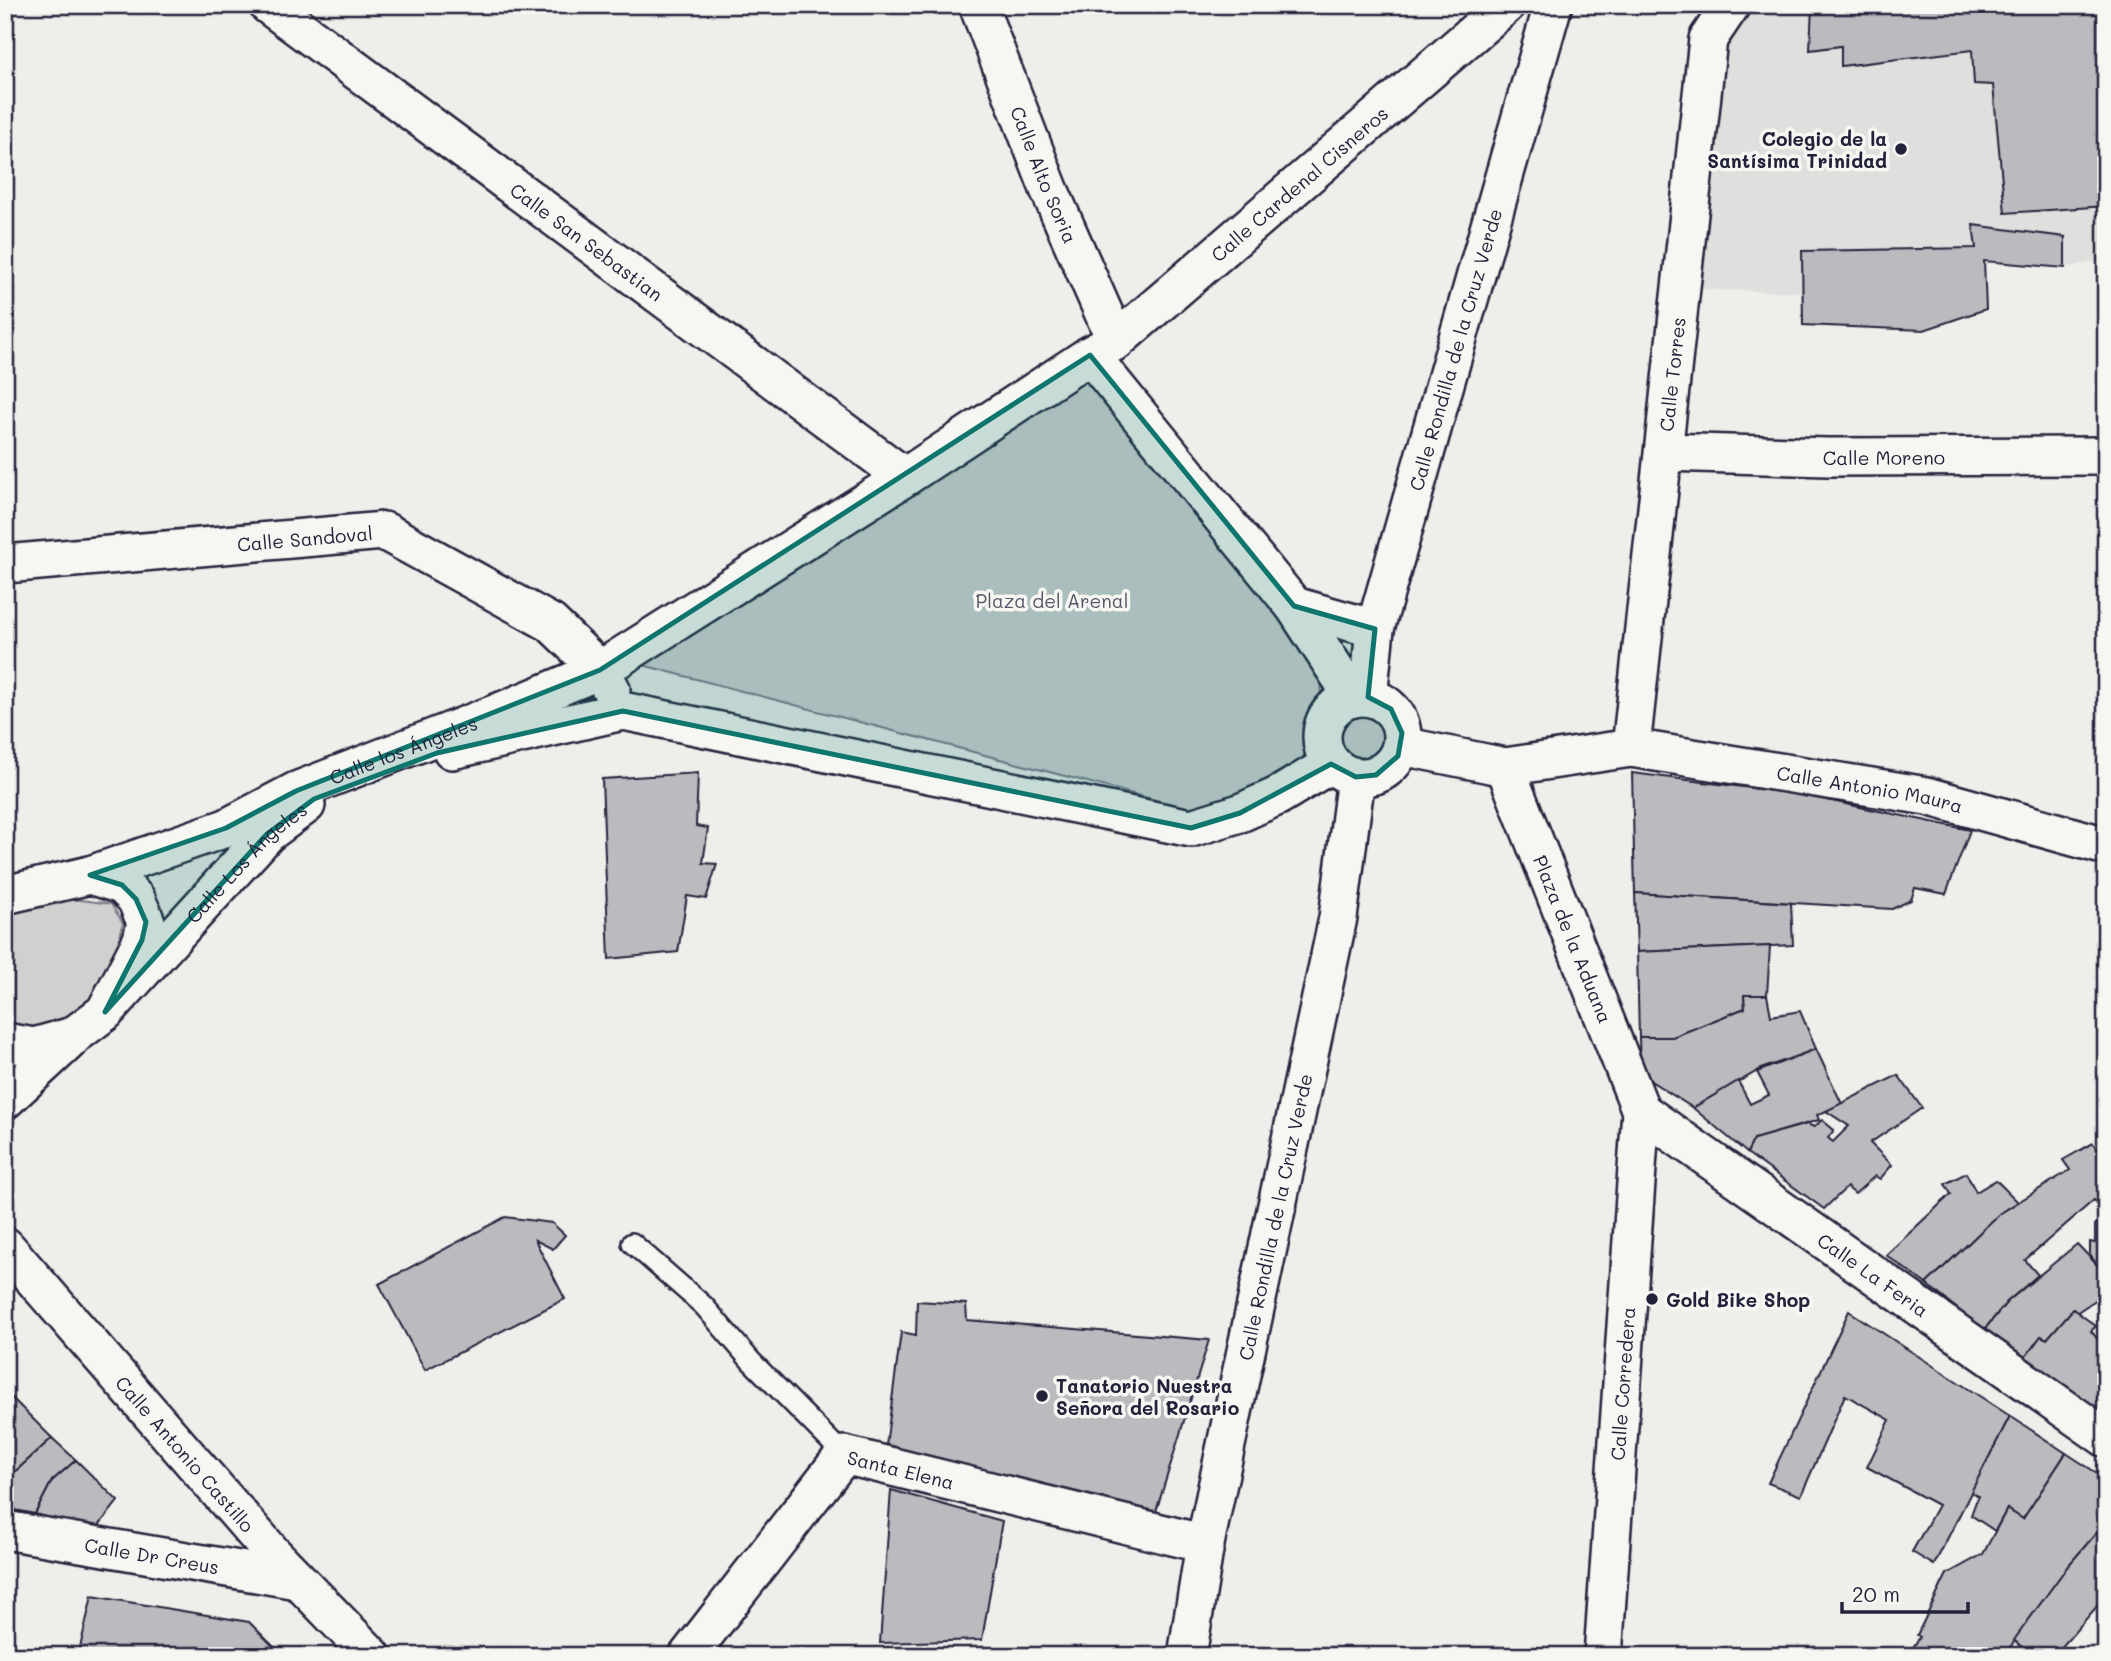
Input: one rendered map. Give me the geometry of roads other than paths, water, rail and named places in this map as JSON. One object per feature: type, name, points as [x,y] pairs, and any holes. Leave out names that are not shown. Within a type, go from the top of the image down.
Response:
[{"type":"street","name":"Calle San Sebastian","points":[[268,5],[905,477]]},
{"type":"street","name":"Calle Alto Soria","points":[[978,5],[1049,189],[1103,348]]},
{"type":"street","name":"Calle Cardenal Cisneros","points":[[1103,348],[1506,5]]},
{"type":"street","name":"Calle Rondilla de la Cruz Verde","points":[[1361,697],[1375,629],[1553,5]]},
{"type":"street","name":"Calle Torres","points":[[1631,748],[1708,39],[1731,5]]},
{"type":"street","points":[[600,670],[1103,348],[1361,697]]},
{"type":"street","name":"Calle Moreno","points":[[1664,452],[1827,457],[2106,456]]},
{"type":"street","name":"Calle Sandoval","points":[[5,564],[384,531],[551,623],[600,670],[623,711]]},
{"type":"street","points":[[1294,606],[1375,629]]},
{"type":"street","name":"Calle los Ángeles","points":[[5,895],[90,875],[226,828],[296,791],[600,670]]},
{"type":"street","points":[[623,711],[1191,828],[1344,771],[1376,775],[1385,770],[1398,756],[1402,746],[1402,733],[1399,720],[1391,709],[1380,701],[1361,697],[1343,701],[1326,718],[1322,742],[1325,753],[1344,771]]},
{"type":"street","name":"Calle Los Ángeles","points":[[74,1036],[105,1012],[267,834],[314,799],[437,753],[623,711]]},
{"type":"street","points":[[1402,746],[1505,767],[1631,748]]},
{"type":"street","name":"Calle Antonio Maura","points":[[1631,748],[1927,796],[2106,846]]},
{"type":"street","name":"Plaza de la Aduana","points":[[1505,767],[1641,1111]]},
{"type":"street","name":"Calle Rondilla de la Cruz Verde","points":[[1187,1656],[1205,1544],[1338,918],[1344,771]]},
{"type":"street","points":[[90,875],[122,885],[136,899],[146,922],[142,940],[105,1012]]},
{"type":"street","points":[[5,1042],[34,1047],[74,1036]]},
{"type":"street","points":[[5,1100],[74,1036]]},
{"type":"street","name":"Calle La Feria","points":[[1641,1111],[2106,1438]]},
{"type":"street","name":"Calle Corredera","points":[[1603,1656],[1641,1111]]},
{"type":"street","name":"Calle Antonio Castillo","points":[[5,1246],[298,1580],[372,1656]]},
{"type":"street","name":"Santa Elena","points":[[688,1656],[845,1455],[1205,1544]]},
{"type":"street","name":"Calle Dr Creus","points":[[5,1530],[298,1580]]},
{"type":"lane","points":[[632,1243],[705,1306],[751,1361],[845,1455]]},
{"type":"place","name":"Colegio de la Santísima Trinidad","points":[[1901,149]]},
{"type":"place","name":"Gold Bike Shop","points":[[1652,1299]]},
{"type":"place","name":"Tanatorio Nuestra Señora del Rosario","points":[[1042,1396]]},
{"type":"park label","name":"Plaza del Arenal","points":[[1052,600]]}]
